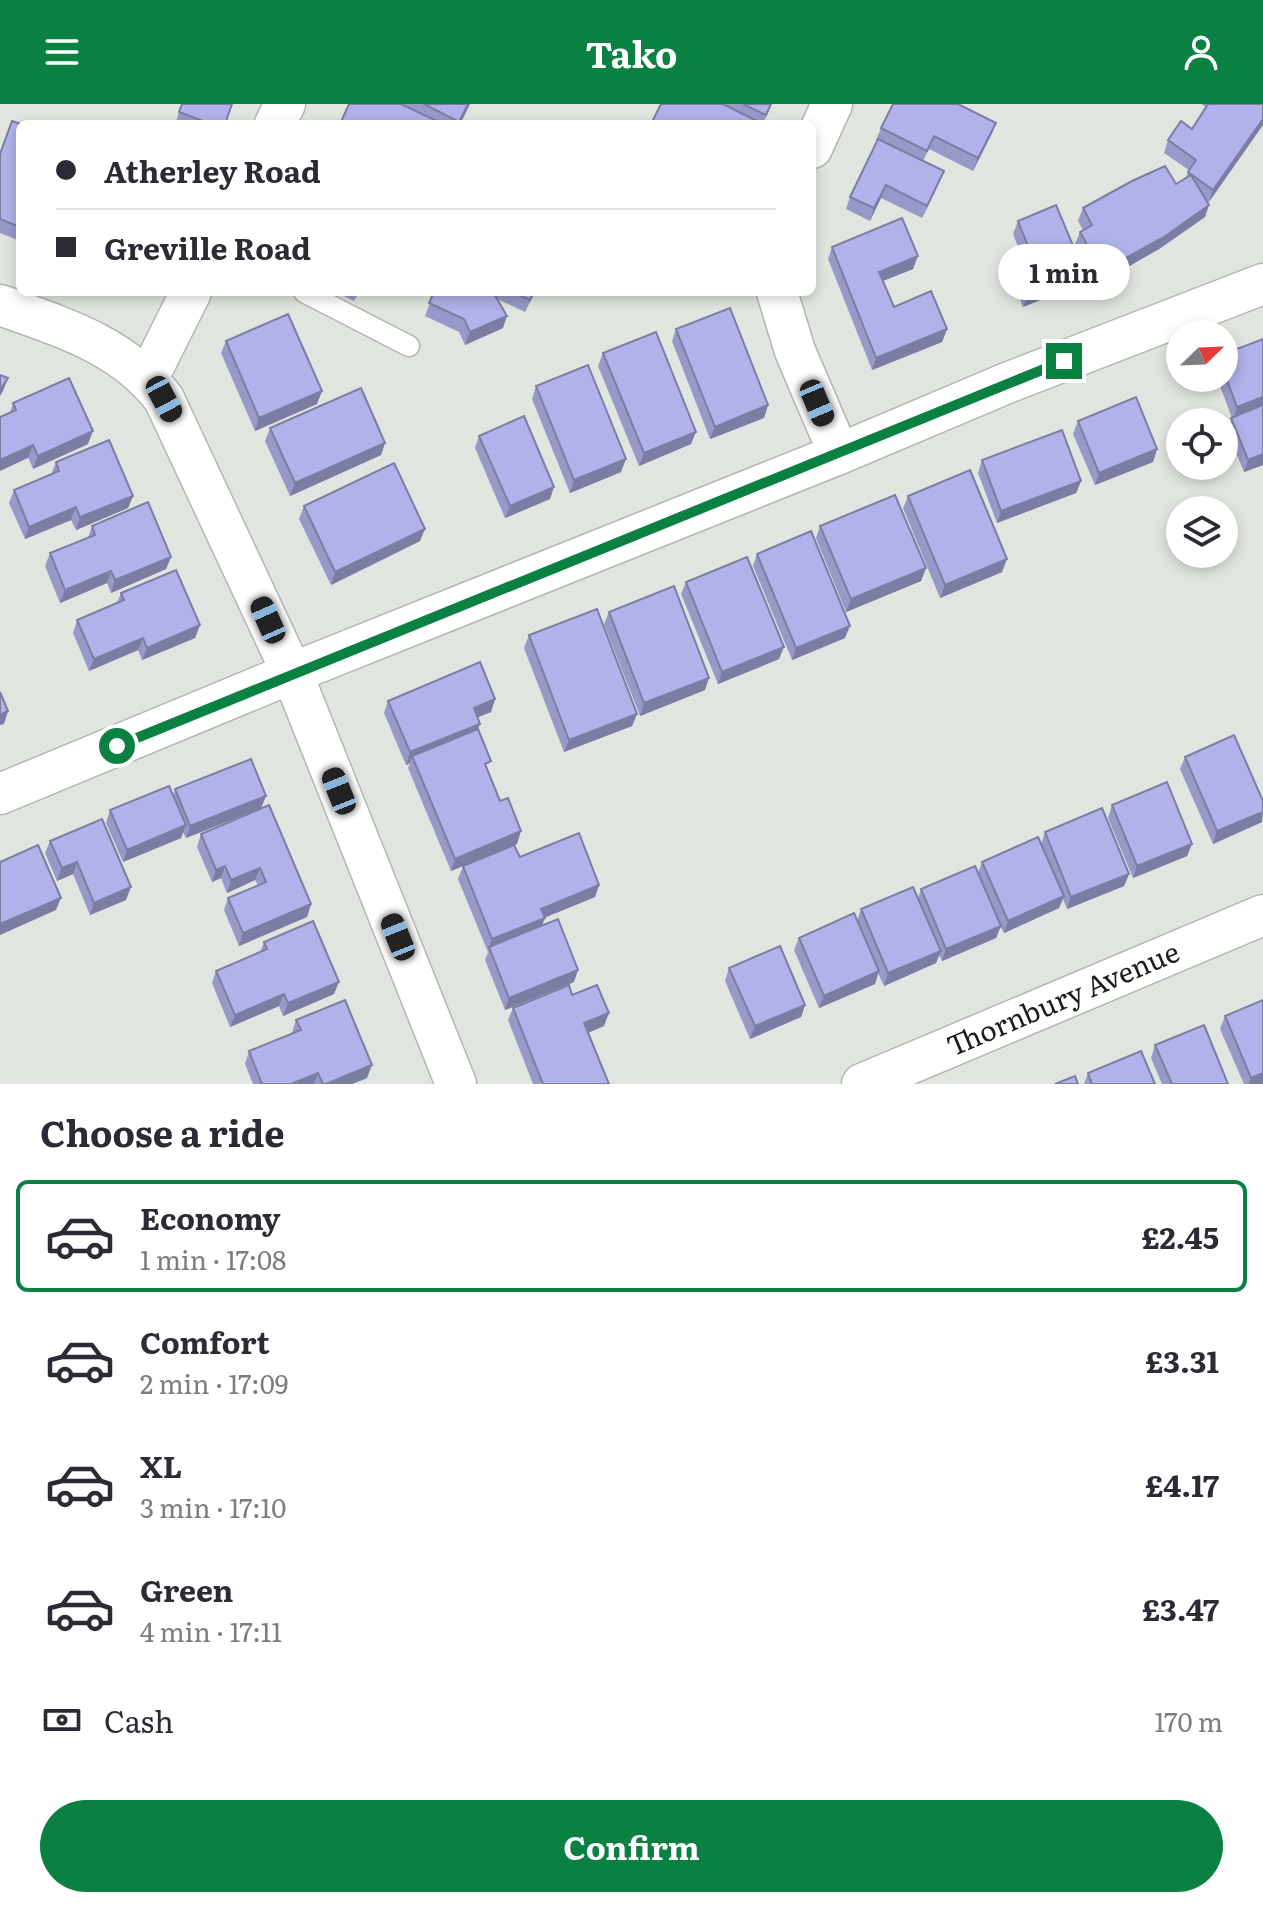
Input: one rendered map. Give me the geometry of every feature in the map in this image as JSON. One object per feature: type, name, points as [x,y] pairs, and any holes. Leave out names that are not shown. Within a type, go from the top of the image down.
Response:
[{"type":"street","points":[[816,139],[832,104]]},
{"type":"street","points":[[0,794],[1007,383],[1263,284]]},
{"type":"street","points":[[148,378],[189,296]]},
{"type":"street","points":[[778,296],[795,351],[839,454]]},
{"type":"street","points":[[0,305],[85,336],[124,358],[148,378],[164,399],[292,673],[456,1084]]},
{"type":"street","name":"Thornbury Avenue","points":[[862,1084],[1263,915]]},
{"type":"lane","points":[[312,296],[409,346]]},
{"type":"building","points":[[182,104],[232,104],[226,120],[200,120],[179,112]]},
{"type":"building","points":[[349,104],[401,104],[435,120],[342,120]]},
{"type":"building","points":[[424,104],[468,104],[460,120]]},
{"type":"building","points":[[661,104],[723,104],[755,120],[653,120]]},
{"type":"building","points":[[743,104],[771,104],[766,115]]},
{"type":"building","points":[[893,104],[958,104],[996,123],[978,158],[934,136],[927,151],[881,128]]},
{"type":"building","points":[[1208,104],[1263,104],[1263,119],[1213,190],[1188,172],[1196,160],[1168,140],[1181,121],[1192,129]]},
{"type":"building","points":[[12,121],[16,122],[16,225],[0,219],[0,154]]},
{"type":"building","points":[[878,139],[944,171],[927,206],[886,185],[874,208],[850,197]]},
{"type":"building","points":[[1165,166],[1176,184],[1191,175],[1209,205],[1164,237],[1102,271],[1080,232],[1092,225],[1083,208]]},
{"type":"building","points":[[1056,205],[1084,272],[1028,295],[1013,261],[1031,254],[1018,221]]},
{"type":"building","points":[[902,218],[918,256],[879,272],[894,307],[931,291],[947,329],[876,358],[832,247]]},
{"type":"building","points":[[432,296],[495,296],[507,316],[470,332],[464,319],[429,303]]},
{"type":"building","points":[[730,308],[768,405],[715,427],[676,329]]},
{"type":"building","points":[[288,314],[322,391],[259,418],[226,341]]},
{"type":"building","points":[[656,332],[696,432],[644,453],[603,353]]},
{"type":"building","points":[[1263,339],[1263,397],[1237,407],[1231,392],[1238,392],[1238,349]]},
{"type":"building","points":[[588,365],[626,459],[574,480],[536,386]]},
{"type":"building","points":[[0,375],[8,378],[0,390]]},
{"type":"building","points":[[69,378],[93,431],[38,456],[33,445],[0,460],[0,417],[16,410],[13,403]]},
{"type":"building","points":[[361,388],[385,443],[295,483],[270,428]]},
{"type":"building","points":[[1136,397],[1157,449],[1099,473],[1078,421]]},
{"type":"building","points":[[1263,405],[1263,454],[1248,460],[1238,435],[1238,415]]},
{"type":"building","points":[[524,416],[554,487],[510,506],[479,436]]},
{"type":"building","points":[[1062,430],[1081,481],[1001,511],[982,460]]},
{"type":"building","points":[[109,440],[133,496],[80,517],[76,507],[29,527],[14,490],[59,471],[56,462]]},
{"type":"building","points":[[394,463],[425,529],[335,572],[304,506]]},
{"type":"building","points":[[970,470],[1007,559],[945,585],[908,496]]},
{"type":"building","points":[[895,495],[926,568],[851,599],[820,526]]},
{"type":"building","points":[[148,502],[171,557],[115,580],[111,571],[65,590],[50,553],[95,535],[92,526]]},
{"type":"building","points":[[811,531],[850,626],[796,648],[757,554]]},
{"type":"building","points":[[747,557],[784,647],[722,672],[686,582]]},
{"type":"building","points":[[176,570],[200,625],[147,648],[143,638],[94,659],[77,620],[124,600],[121,593]]},
{"type":"building","points":[[674,586],[709,678],[644,703],[609,612]]},
{"type":"building","points":[[597,609],[637,714],[569,740],[529,635]]},
{"type":"building","points":[[480,662],[495,699],[474,708],[480,724],[410,752],[388,701]]},
{"type":"building","points":[[0,692],[8,711],[0,715]]},
{"type":"building","points":[[478,729],[491,761],[485,764],[500,801],[508,798],[521,831],[455,859],[412,756]]},
{"type":"building","points":[[1234,735],[1263,801],[1263,812],[1217,831],[1185,757]]},
{"type":"building","points":[[251,759],[266,796],[190,826],[175,789]]},
{"type":"building","points":[[1167,782],[1192,844],[1137,866],[1112,805]]},
{"type":"building","points":[[169,786],[186,825],[127,850],[110,810]]},
{"type":"building","points":[[269,805],[311,904],[243,933],[228,898],[266,882],[260,868],[231,880],[225,866],[216,870],[201,834]]},
{"type":"building","points":[[1102,808],[1129,874],[1071,897],[1045,832]]},
{"type":"building","points":[[102,819],[131,887],[94,903],[77,862],[62,868],[50,841]]},
{"type":"building","points":[[579,833],[599,885],[541,909],[545,918],[492,939],[463,866],[514,845],[520,857]]},
{"type":"building","points":[[1038,837],[1064,896],[1008,921],[982,862]]},
{"type":"building","points":[[38,845],[61,898],[0,924],[0,862]]},
{"type":"building","points":[[975,866],[1001,926],[946,949],[921,889]]},
{"type":"building","points":[[913,887],[941,951],[888,973],[861,909]]},
{"type":"building","points":[[854,913],[879,971],[824,996],[799,938]]},
{"type":"building","points":[[558,919],[578,970],[509,998],[489,947]]},
{"type":"building","points":[[313,921],[339,982],[288,1003],[284,994],[235,1015],[216,971],[267,949],[264,942]]},
{"type":"building","points":[[780,946],[805,1005],[755,1026],[729,968]]},
{"type":"building","points":[[569,985],[572,995],[597,985],[609,1013],[584,1023],[609,1084],[543,1084],[513,1008]]},
{"type":"building","points":[[345,1000],[372,1065],[326,1084],[323,1084],[318,1073],[291,1084],[262,1084],[249,1051],[301,1030],[296,1020]]},
{"type":"building","points":[[1263,1000],[1263,1073],[1251,1078],[1225,1016]]},
{"type":"building","points":[[1204,1025],[1228,1084],[1172,1084],[1155,1045]]},
{"type":"building","points":[[1141,1051],[1155,1084],[1092,1084],[1088,1073]]},
{"type":"building","points":[[1075,1076],[1078,1084],[1055,1084]]},
{"type":"route","points":[[117,746],[1064,361]]}]
